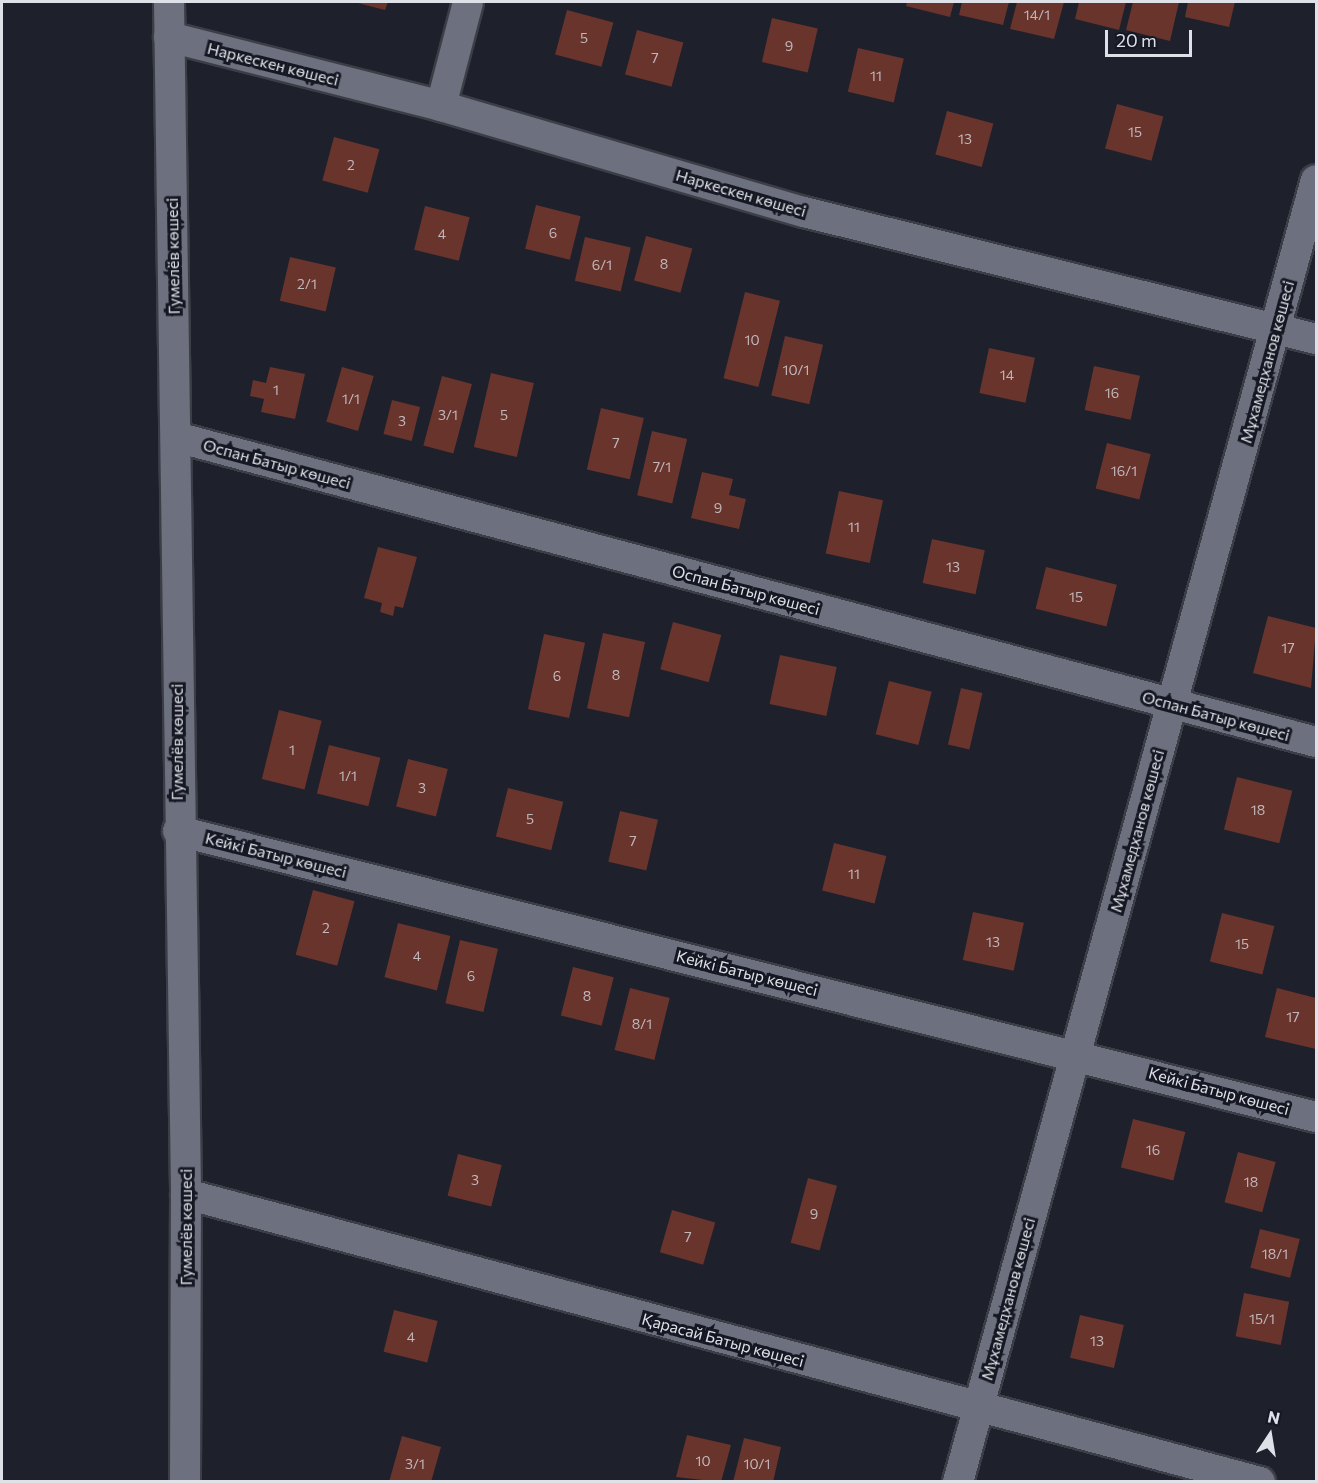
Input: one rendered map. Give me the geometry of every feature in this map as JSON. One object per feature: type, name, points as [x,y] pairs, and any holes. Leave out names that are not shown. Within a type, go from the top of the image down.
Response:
[{"type":"street","name":"Гумелёв көшесі","points":[[169,2],[177,436],[178,831],[186,1194],[185,1482]]},
{"type":"street","points":[[441,106],[468,2]]},
{"type":"street","name":"Наркескен көшесі","points":[[169,37],[441,106],[804,212],[1317,339]]},
{"type":"street","name":"Мұхамедханов көшесі","points":[[958,1482],[1317,180]]},
{"type":"street","name":"Оспан Батыр көшесі","points":[[177,436],[1317,742]]},
{"type":"street","name":"Кейкі Батыр көшесі","points":[[178,831],[1075,1054],[1317,1117]]},
{"type":"street","name":"Қарасай Батыр көшесі","points":[[186,1194],[978,1409],[1260,1482]]},
{"type":"building","points":[[354,2],[388,2],[385,10]]},
{"type":"building","points":[[907,2],[954,2],[950,17],[906,6]]},
{"type":"building","points":[[962,2],[1009,2],[1003,25],[959,15]]},
{"type":"building","points":[[1017,2],[1064,2],[1054,39],[1010,29]]},
{"type":"building","points":[[1079,2],[1126,2],[1119,30],[1075,19]]},
{"type":"building","points":[[1133,2],[1179,2],[1170,41],[1126,30]]},
{"type":"building","points":[[1188,2],[1235,2],[1229,27],[1185,17]]},
{"type":"building","points":[[567,10],[613,22],[601,67],[555,54]]},
{"type":"building","points":[[772,18],[818,29],[808,72],[762,62]]},
{"type":"building","points":[[637,30],[683,42],[671,87],[625,74]]},
{"type":"building","points":[[858,48],[904,59],[894,102],[848,92]]},
{"type":"building","points":[[1117,104],[1163,116],[1151,161],[1105,148]]},
{"type":"building","points":[[947,111],[993,123],[982,167],[935,154]]},
{"type":"building","points":[[334,137],[379,149],[368,193],[322,180]]},
{"type":"building","points":[[536,205],[581,216],[570,260],[525,249]]},
{"type":"building","points":[[425,206],[470,217],[459,261],[414,250]]},
{"type":"building","points":[[646,236],[692,248],[680,293],[634,280]]},
{"type":"building","points":[[585,237],[631,248],[621,291],[575,281]]},
{"type":"building","points":[[290,257],[336,268],[326,311],[280,301]]},
{"type":"building","points":[[745,292],[780,301],[758,387],[723,378]]},
{"type":"building","points":[[785,336],[823,345],[809,404],[771,395]]},
{"type":"building","points":[[989,348],[1035,358],[1025,403],[979,393]]},
{"type":"building","points":[[1094,366],[1140,376],[1131,420],[1085,410]]},
{"type":"building","points":[[270,367],[305,374],[295,419],[261,412],[264,399],[250,396],[253,380],[266,383]]},
{"type":"building","points":[[342,367],[374,376],[358,431],[326,422]]},
{"type":"building","points":[[491,373],[534,383],[517,457],[474,447]]},
{"type":"building","points":[[442,376],[472,384],[453,454],[423,446]]},
{"type":"building","points":[[392,400],[420,407],[412,441],[384,434]]},
{"type":"building","points":[[601,408],[644,418],[630,479],[587,469]]},
{"type":"building","points":[[652,431],[687,439],[672,503],[637,495]]},
{"type":"building","points":[[1107,443],[1151,454],[1139,499],[1096,489]]},
{"type":"building","points":[[702,472],[733,479],[729,495],[746,499],[739,529],[691,518]]},
{"type":"building","points":[[839,491],[883,500],[870,563],[826,554]]},
{"type":"building","points":[[932,539],[985,550],[975,594],[923,583]]},
{"type":"building","points":[[378,547],[417,557],[403,608],[395,606],[393,616],[380,612],[382,603],[364,598]]},
{"type":"building","points":[[1046,567],[1117,585],[1106,626],[1036,609]]},
{"type":"building","points":[[1268,616],[1316,628],[1311,688],[1253,673]]},
{"type":"building","points":[[673,622],[721,635],[709,682],[660,669]]},
{"type":"building","points":[[603,633],[645,642],[629,717],[587,708]]},
{"type":"building","points":[[544,634],[585,643],[569,718],[528,709]]},
{"type":"building","points":[[780,655],[837,667],[826,716],[770,704]]},
{"type":"building","points":[[889,681],[932,692],[918,745],[876,734]]},
{"type":"building","points":[[961,688],[982,693],[969,749],[948,745]]},
{"type":"building","points":[[279,710],[322,721],[305,790],[262,779]]},
{"type":"building","points":[[329,745],[380,758],[368,806],[317,794]]},
{"type":"building","points":[[408,759],[448,769],[436,816],[396,807]]},
{"type":"building","points":[[1237,777],[1292,791],[1279,843],[1224,829]]},
{"type":"building","points":[[508,788],[563,802],[551,850],[496,837]]},
{"type":"building","points":[[620,811],[658,820],[646,870],[608,862]]},
{"type":"building","points":[[834,843],[886,856],[875,904],[822,891]]},
{"type":"building","points":[[313,890],[355,901],[337,966],[296,955]]},
{"type":"building","points":[[973,912],[1024,923],[1014,971],[963,960]]},
{"type":"building","points":[[1222,913],[1274,926],[1262,975],[1210,962]]},
{"type":"building","points":[[398,923],[450,936],[437,990],[384,977]]},
{"type":"building","points":[[460,940],[498,949],[483,1012],[445,1003]]},
{"type":"building","points":[[573,967],[614,977],[602,1026],[561,1016]]},
{"type":"building","points":[[630,988],[670,998],[654,1060],[615,1050]]},
{"type":"building","points":[[1277,988],[1316,998],[1316,1049],[1265,1037]]},
{"type":"building","points":[[1133,1119],[1185,1132],[1173,1181],[1121,1168]]},
{"type":"building","points":[[1238,1152],[1276,1162],[1262,1212],[1225,1202]]},
{"type":"building","points":[[458,1154],[502,1165],[491,1207],[448,1196]]},
{"type":"building","points":[[808,1178],[837,1186],[820,1250],[791,1243]]},
{"type":"building","points":[[672,1210],[715,1222],[703,1265],[660,1252]]},
{"type":"building","points":[[1260,1229],[1300,1239],[1290,1278],[1250,1268]]},
{"type":"building","points":[[1244,1293],[1289,1302],[1281,1345],[1236,1336]]},
{"type":"building","points":[[394,1310],[438,1321],[427,1363],[384,1352]]},
{"type":"building","points":[[1080,1315],[1124,1325],[1114,1368],[1070,1358]]},
{"type":"building","points":[[687,1435],[731,1445],[721,1482],[676,1477]]},
{"type":"building","points":[[402,1436],[441,1447],[431,1482],[389,1482]]},
{"type":"building","points":[[744,1438],[781,1447],[773,1482],[733,1482]]}]
